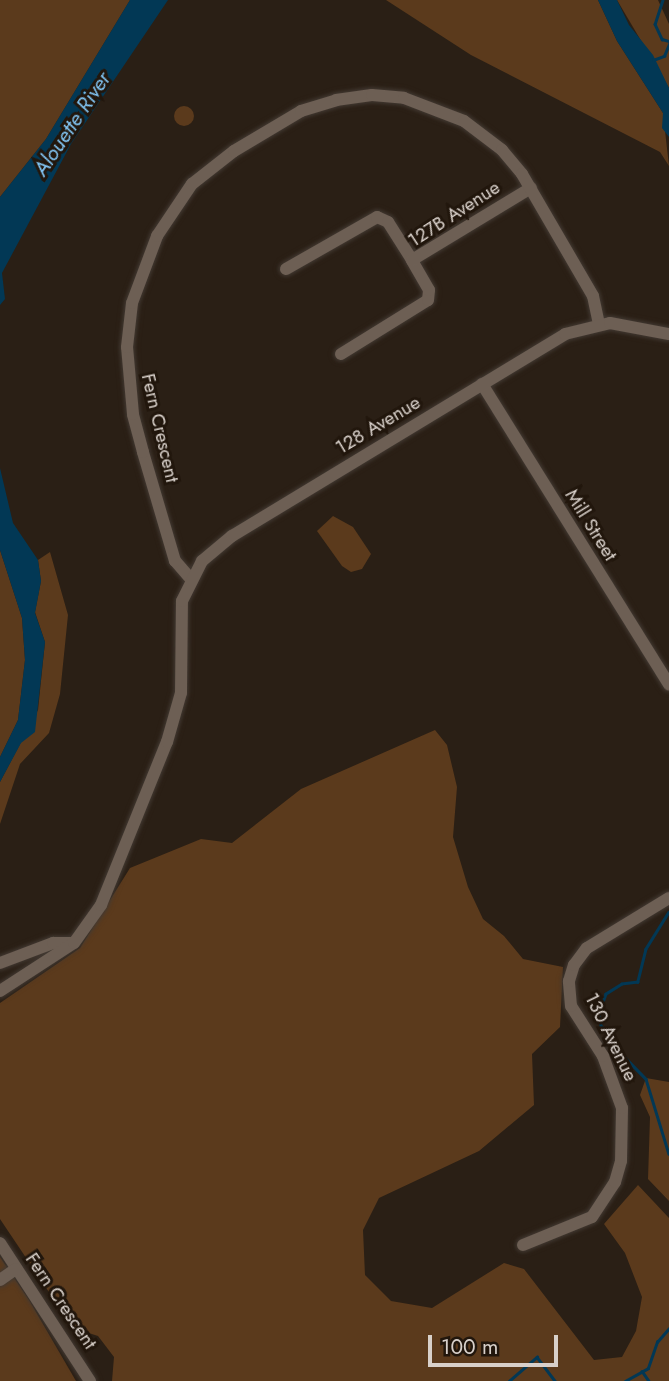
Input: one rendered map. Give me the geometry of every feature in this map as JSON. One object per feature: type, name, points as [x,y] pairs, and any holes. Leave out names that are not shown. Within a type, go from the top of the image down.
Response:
[{"type":"street","name":"Fern Crescent","points":[[190,578],[175,561],[143,452],[133,414],[127,347],[142,268],[157,236],[192,184],[234,151],[301,111],[372,95],[404,98],[464,121],[502,150],[531,188],[593,296],[599,324]]},
{"type":"street","name":"127B Avenue","points":[[341,354],[428,300],[429,290],[412,260],[531,188]]},
{"type":"street","points":[[286,269],[377,217],[388,222],[412,260]]},
{"type":"street","points":[[599,324],[669,334]]},
{"type":"street","name":"128 Avenue","points":[[190,578],[202,561],[232,536],[565,334],[599,324]]},
{"type":"street","name":"Mill Street","points":[[482,384],[669,685]]},
{"type":"street","points":[[0,991],[74,943],[92,922],[118,868],[167,741],[181,694],[182,601],[190,578]]},
{"type":"street","name":"130 Avenue","points":[[523,1245],[592,1217],[615,1182],[621,1161],[618,1096],[603,1056],[571,1006],[570,973],[587,948],[669,898]]},
{"type":"street","points":[[0,963],[53,943],[74,943]]},
{"type":"street","name":"Fern Crescent","points":[[0,1243],[90,1381]]},
{"type":"street","points":[[0,1280],[16,1269]]},
{"type":"shaded area","points":[[0,0],[130,0],[46,139],[0,197]]},
{"type":"shaded area","points":[[386,0],[598,0],[617,41],[663,113],[669,166],[660,152],[471,55]]},
{"type":"shaded area","points":[[617,0],[658,0],[669,24],[669,88]]},
{"type":"shaded area","points":[[180,106],[188,106],[194,116],[188,126],[180,126],[174,120],[174,112]]},
{"type":"shaded area","points":[[333,516],[353,527],[371,554],[362,569],[351,572],[342,566],[317,531]]},
{"type":"shaded area","points":[[0,550],[22,618],[25,660],[18,720],[0,757]]},
{"type":"shaded area","points":[[50,552],[68,615],[60,694],[49,733],[20,764],[0,824],[0,782],[38,710],[45,642],[35,612],[41,581],[38,560]]},
{"type":"shaded area","points":[[435,730],[447,745],[457,787],[453,837],[468,887],[483,919],[504,936],[523,959],[563,967],[560,1027],[532,1054],[534,1105],[479,1151],[379,1198],[363,1230],[365,1275],[391,1301],[432,1308],[504,1263],[524,1269],[594,1360],[622,1357],[636,1331],[642,1297],[625,1253],[604,1224],[638,1185],[669,1218],[669,1381],[112,1381],[114,1357],[98,1336],[73,1328],[0,1219],[0,1003],[80,948],[130,868],[201,839],[232,843],[301,789]]},
{"type":"shaded area","points":[[646,1078],[669,1082],[669,1201],[648,1179],[650,1117],[640,1095]]},
{"type":"shaded area","points":[[0,1257],[29,1300],[76,1381],[0,1381]]},
{"type":"water","name":"Alouette River","points":[[130,0],[168,0],[71,144],[2,273],[5,299],[0,305],[0,197],[46,139]]},
{"type":"water","points":[[598,0],[617,0],[629,25],[653,55],[669,88],[669,137],[662,128],[663,113],[617,41]]},
{"type":"water","points":[[0,468],[13,523],[38,560],[41,581],[35,613],[45,642],[35,732],[21,743],[0,782],[0,757],[18,720],[25,660],[22,618],[0,550]]},
{"type":"waterway","points":[[663,0],[655,24],[662,39],[669,41]]},
{"type":"waterway","points":[[653,60],[664,56],[669,44]]},
{"type":"waterway","points":[[669,912],[646,949],[638,982],[622,984],[606,994],[599,1013],[601,1026],[612,1033],[616,1048],[646,1079],[669,1154]]},
{"type":"waterway","points":[[625,1381],[648,1368],[657,1342],[669,1328]]},
{"type":"waterway","points":[[509,1381],[537,1357],[555,1381]]},
{"type":"waterway","points":[[642,1371],[649,1381]]}]
